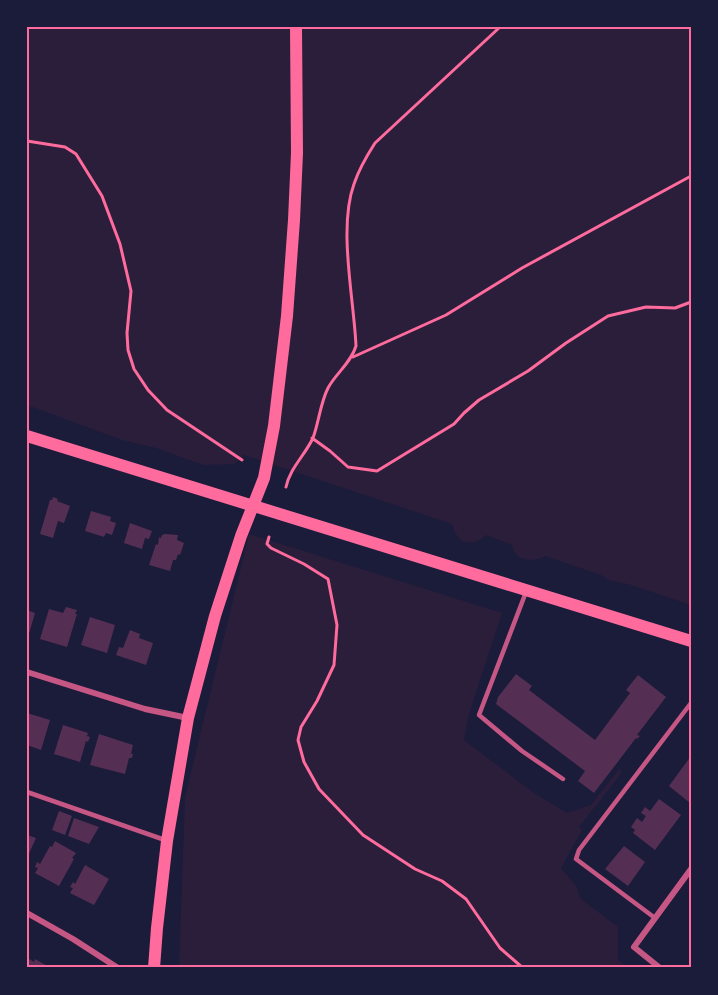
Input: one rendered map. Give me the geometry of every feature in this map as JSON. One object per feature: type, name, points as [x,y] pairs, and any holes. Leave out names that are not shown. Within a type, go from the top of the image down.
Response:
[{"type":"main road","points":[[154,968],[167,841],[188,718],[213,625],[264,478],[271,446],[286,316],[297,165],[296,27]]},
{"type":"main road","points":[[27,436],[691,641]]},
{"type":"street","points":[[27,672],[145,709],[188,718]]},
{"type":"street","points":[[660,968],[634,947],[691,869]]},
{"type":"street","points":[[27,913],[118,968]]},
{"type":"lane","points":[[527,591],[479,716],[522,751],[562,779]]},
{"type":"lane","points":[[655,918],[576,859],[579,850],[691,703]]},
{"type":"lane","points":[[27,792],[167,841]]},
{"type":"path","points":[[353,357],[356,346],[348,246],[349,204],[362,164],[375,143],[500,27]]},
{"type":"path","points":[[27,141],[65,147],[76,154],[102,196],[120,244],[131,291],[127,333],[128,350],[134,369],[148,390],[167,410],[242,460]]},
{"type":"path","points":[[286,487],[295,465],[312,438],[327,389],[341,368],[353,357],[446,315],[522,268],[691,176]]},
{"type":"path","points":[[312,438],[348,467],[378,471],[454,424],[479,400],[528,371],[608,316],[646,307],[675,308],[691,302]]},
{"type":"path","points":[[269,537],[267,544],[271,548],[328,579],[335,608],[337,625],[334,665],[317,701],[301,727],[298,740],[304,762],[319,789],[363,835],[415,869],[442,881],[466,898],[500,948],[523,968]]},
{"type":"shaded area","points":[[27,27],[691,27],[691,605],[609,580],[601,575],[545,556],[535,560],[519,557],[512,545],[486,535],[475,542],[465,542],[457,536],[452,524],[244,455],[234,464],[203,465],[156,448],[122,440],[27,405]]},
{"type":"shaded area","points":[[249,534],[502,613],[469,714],[464,740],[534,793],[567,813],[591,805],[620,768],[621,773],[617,779],[579,827],[582,830],[561,868],[577,887],[580,898],[618,927],[618,960],[629,968],[179,968],[185,797]]},
{"type":"building","points":[[53,497],[70,506],[64,523],[58,521],[53,538],[40,534],[50,500]]},
{"type":"building","points":[[91,511],[111,517],[110,521],[116,523],[112,535],[106,533],[104,537],[85,531]]},
{"type":"building","points":[[130,523],[152,531],[149,539],[145,538],[142,549],[124,543]]},
{"type":"building","points":[[165,534],[178,535],[177,540],[184,543],[180,555],[178,554],[176,560],[173,560],[170,571],[149,565],[159,537]]},
{"type":"building","points":[[66,607],[77,610],[67,647],[40,639],[49,609],[63,613]]},
{"type":"building","points":[[27,610],[35,613],[28,637],[27,637]]},
{"type":"building","points":[[90,617],[115,625],[107,653],[81,645]]},
{"type":"building","points":[[130,630],[140,634],[139,638],[153,643],[146,665],[116,655],[119,647],[123,648]]},
{"type":"building","points":[[516,674],[532,686],[529,690],[595,740],[630,693],[626,690],[638,675],[666,697],[637,735],[640,736],[636,738],[594,793],[578,781],[585,771],[496,704],[498,697]]},
{"type":"building","points":[[27,713],[50,720],[41,750],[27,745]]},
{"type":"building","points":[[63,725],[88,733],[87,736],[90,737],[88,742],[86,741],[80,762],[54,754]]},
{"type":"building","points":[[99,734],[133,745],[132,758],[129,758],[125,774],[90,765]]},
{"type":"building","points":[[691,756],[691,801],[690,803],[669,786]]},
{"type":"building","points":[[659,799],[681,815],[655,850],[633,833],[635,830],[631,827],[637,818],[642,822],[646,816],[641,813],[645,807],[650,811]]},
{"type":"building","points":[[59,811],[72,816],[65,835],[52,830]]},
{"type":"building","points":[[74,818],[99,827],[89,844],[68,836]]},
{"type":"building","points":[[27,835],[36,838],[27,858]]},
{"type":"building","points":[[55,841],[76,853],[59,886],[35,873],[38,868],[35,867],[37,862],[40,864]]},
{"type":"building","points":[[624,846],[645,862],[628,886],[605,869]]},
{"type":"building","points":[[85,865],[109,879],[94,905],[70,893],[73,888],[70,887],[73,882],[75,884]]},
{"type":"building","points":[[29,959],[34,962],[35,959],[51,968],[27,968]]}]
